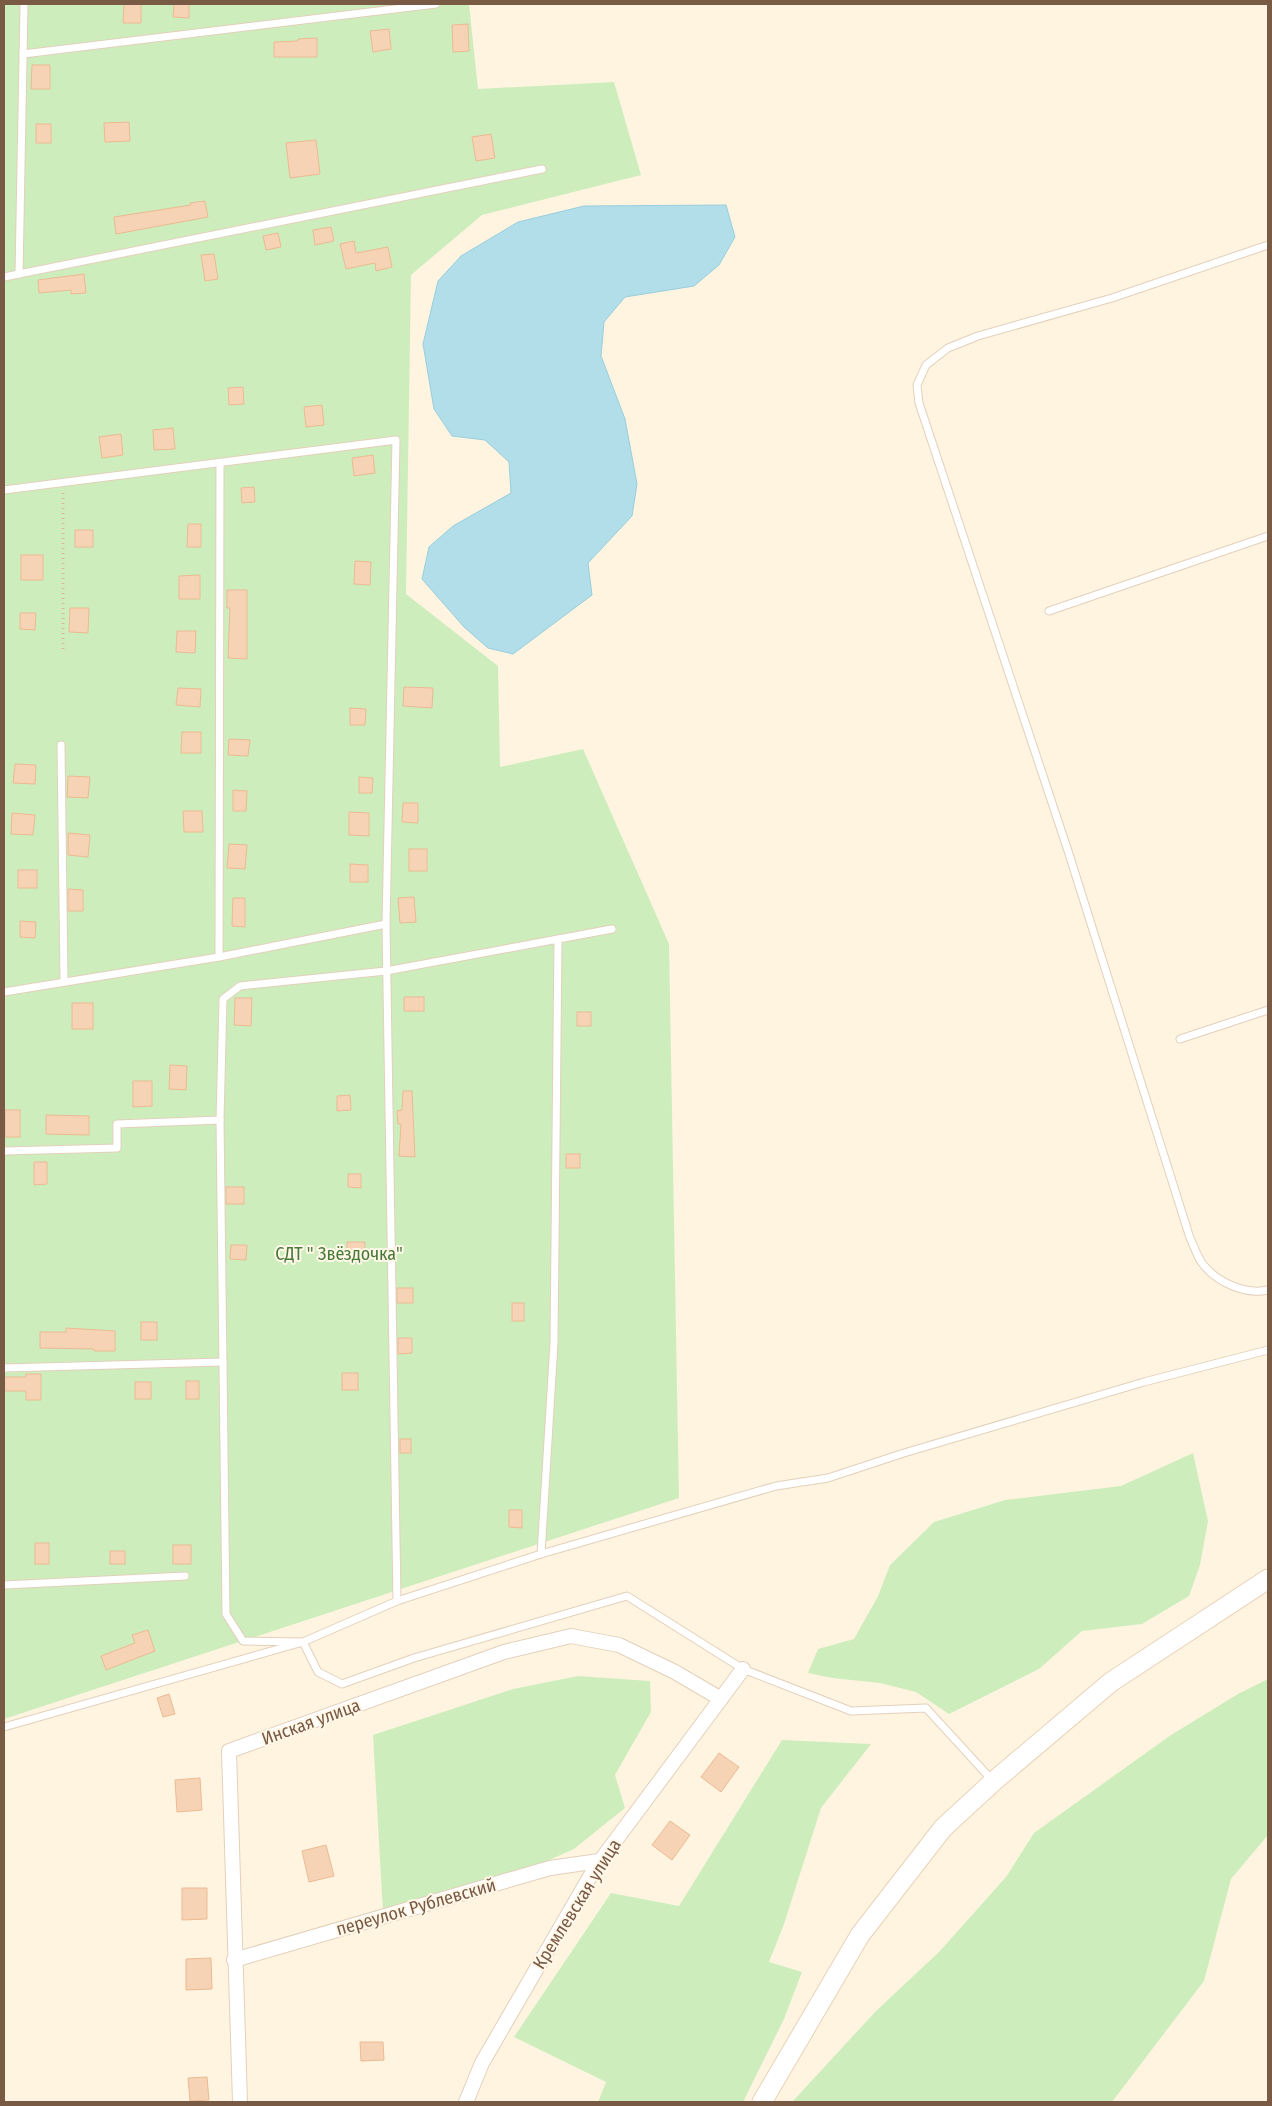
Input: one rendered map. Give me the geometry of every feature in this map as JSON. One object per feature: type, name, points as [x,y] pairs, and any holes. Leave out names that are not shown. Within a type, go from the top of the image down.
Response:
[{"type":"street","points":[[762,2102],[860,1935],[943,1828],[994,1781],[1111,1682],[1268,1579]]},
{"type":"street","name":"Инская улица","points":[[240,2102],[234,1960],[229,1751],[504,1652],[571,1636],[619,1645],[675,1672],[721,1699]]},
{"type":"street","name":"Кремлевская улица","points":[[466,2102],[482,2063],[599,1862],[743,1669]]},
{"type":"street","name":"переулок Рублевский","points":[[234,1960],[550,1868],[599,1862]]},
{"type":"lane","points":[[19,274],[24,4]]},
{"type":"lane","points":[[24,54],[436,4]]},
{"type":"lane","points":[[4,277],[542,169]]},
{"type":"lane","points":[[1268,245],[1112,298],[978,336],[948,348],[926,365],[917,385],[918,403],[1069,854],[1190,1238],[1202,1263],[1214,1275],[1237,1288],[1260,1292],[1268,1290]]},
{"type":"lane","points":[[4,490],[396,440],[386,971],[397,1601]]},
{"type":"lane","points":[[220,463],[220,957]]},
{"type":"lane","points":[[1050,611],[1268,536]]},
{"type":"lane","points":[[61,745],[64,982]]},
{"type":"lane","points":[[4,992],[220,957],[386,924]]},
{"type":"lane","points":[[303,1642],[244,1641],[226,1614],[220,1120],[223,999],[240,986],[386,971],[612,930]]},
{"type":"lane","points":[[541,1554],[554,1344],[558,939]]},
{"type":"lane","points":[[1180,1039],[1268,1010]]},
{"type":"lane","points":[[4,1151],[117,1148],[118,1124],[220,1120]]},
{"type":"lane","points":[[4,1727],[303,1642],[397,1601],[541,1554],[776,1486],[828,1478],[904,1453],[1072,1403],[1268,1350]]},
{"type":"lane","points":[[4,1368],[223,1362]]},
{"type":"lane","points":[[4,1585],[185,1576]]},
{"type":"lane","points":[[303,1642],[318,1672],[342,1684],[414,1658],[627,1596],[743,1669],[851,1711],[926,1708],[994,1781]]},
{"type":"path","points":[[63,483],[63,652]]},
{"type":"green space","name":"СДТ \" Звёздочка\"","points":[[4,4],[469,4],[478,89],[614,82],[641,175],[482,215],[411,275],[406,594],[498,666],[500,767],[583,749],[669,944],[679,1498],[4,1719]]},
{"type":"green space","points":[[1193,1453],[1208,1521],[1200,1565],[1189,1596],[1142,1624],[1082,1631],[1039,1669],[949,1714],[916,1692],[880,1683],[832,1678],[808,1673],[818,1649],[854,1639],[878,1596],[890,1565],[934,1522],[1005,1500],[1121,1486]]},
{"type":"green space","points":[[578,1676],[650,1681],[651,1712],[615,1775],[625,1808],[574,1849],[488,1887],[383,1913],[373,1735],[513,1689]]},
{"type":"green space","points":[[1268,1679],[1268,1835],[1231,1879],[1204,1981],[1112,2102],[792,2102],[876,2011],[940,1951],[1006,1877],[1034,1833],[1171,1735],[1238,1694]]},
{"type":"green space","points":[[782,1740],[871,1744],[821,1808],[784,1924],[769,1962],[802,1972],[784,2019],[743,2102],[598,2102],[606,2082],[514,2037],[611,1893],[679,1906]]},
{"type":"water","points":[[726,205],[735,237],[719,265],[694,286],[625,297],[604,322],[601,356],[625,419],[637,484],[632,516],[588,563],[592,595],[513,654],[488,648],[464,627],[422,579],[429,547],[453,526],[511,493],[509,462],[485,440],[452,436],[434,409],[423,344],[438,281],[461,256],[518,222],[584,206]]},
{"type":"building","points":[[124,4],[141,4],[141,23],[123,23]]},
{"type":"building","points":[[174,4],[189,4],[189,18],[173,17]]},
{"type":"building","points":[[468,24],[469,51],[453,52],[452,25]]},
{"type":"building","points":[[389,29],[391,49],[373,52],[370,31]]},
{"type":"building","points":[[317,38],[317,57],[274,57],[274,42]]},
{"type":"building","points":[[32,65],[50,65],[50,89],[31,89]]},
{"type":"building","points":[[129,122],[130,141],[105,142],[104,123]]},
{"type":"building","points":[[36,124],[51,124],[51,143],[36,143]]},
{"type":"building","points":[[491,134],[495,158],[476,161],[472,137]]},
{"type":"building","points":[[316,140],[320,174],[290,178],[286,143]]},
{"type":"building","points":[[205,201],[208,217],[116,234],[114,217],[191,205],[190,203]]},
{"type":"building","points":[[331,227],[334,241],[315,245],[313,230]]},
{"type":"building","points":[[278,233],[281,247],[266,250],[263,236]]},
{"type":"building","points":[[354,241],[356,253],[388,247],[392,267],[376,271],[375,263],[346,269],[340,244]]},
{"type":"building","points":[[214,254],[218,279],[205,281],[201,255]]},
{"type":"building","points":[[84,274],[86,293],[71,294],[71,290],[39,293],[38,280]]},
{"type":"building","points":[[243,387],[244,404],[229,405],[228,388]]},
{"type":"building","points":[[322,405],[324,425],[306,427],[304,407]]},
{"type":"building","points":[[173,428],[175,449],[154,450],[153,430]]},
{"type":"building","points":[[121,434],[123,455],[102,458],[99,437]]},
{"type":"building","points":[[373,455],[375,473],[354,476],[352,458]]},
{"type":"building","points":[[254,487],[255,502],[242,503],[241,488]]},
{"type":"building","points":[[188,524],[201,524],[201,547],[187,547]]},
{"type":"building","points":[[75,530],[93,530],[93,547],[75,547]]},
{"type":"building","points":[[21,555],[43,555],[43,580],[21,580]]},
{"type":"building","points":[[355,561],[371,562],[370,585],[354,584]]},
{"type":"building","points":[[200,575],[200,599],[179,599],[179,576]]},
{"type":"building","points":[[227,590],[247,590],[247,659],[228,658],[230,608],[227,608]]},
{"type":"building","points":[[70,608],[89,608],[88,633],[69,632]]},
{"type":"building","points":[[20,613],[36,613],[35,630],[20,629]]},
{"type":"building","points":[[177,631],[196,631],[195,653],[176,652]]},
{"type":"building","points":[[404,687],[433,688],[432,708],[403,706]]},
{"type":"building","points":[[178,688],[201,689],[200,707],[176,705]]},
{"type":"building","points":[[350,708],[366,709],[365,725],[350,725]]},
{"type":"building","points":[[182,732],[201,732],[201,753],[181,753]]},
{"type":"building","points":[[229,739],[250,740],[248,756],[228,755]]},
{"type":"building","points":[[15,764],[36,765],[35,784],[13,783]]},
{"type":"building","points":[[68,776],[90,777],[88,798],[67,797]]},
{"type":"building","points":[[359,777],[373,778],[372,793],[359,793]]},
{"type":"building","points":[[233,790],[247,791],[246,811],[233,811]]},
{"type":"building","points":[[403,803],[418,803],[418,823],[402,822]]},
{"type":"building","points":[[183,811],[202,811],[203,832],[184,832]]},
{"type":"building","points":[[349,812],[369,813],[369,836],[349,835]]},
{"type":"building","points":[[12,813],[35,815],[33,835],[11,834]]},
{"type":"building","points":[[68,833],[90,835],[88,857],[68,855]]},
{"type":"building","points":[[229,844],[247,845],[245,869],[227,868]]},
{"type":"building","points":[[409,849],[427,849],[427,871],[409,871]]},
{"type":"building","points":[[350,864],[368,865],[368,882],[350,882]]},
{"type":"building","points":[[18,870],[37,870],[37,888],[18,888]]},
{"type":"building","points":[[68,889],[83,890],[83,911],[68,911]]},
{"type":"building","points":[[414,897],[416,922],[400,923],[398,898]]},
{"type":"building","points":[[233,898],[245,898],[245,927],[232,926]]},
{"type":"building","points":[[20,921],[36,922],[35,938],[20,937]]},
{"type":"building","points":[[404,997],[424,997],[424,1011],[404,1011]]},
{"type":"building","points":[[235,998],[252,998],[251,1026],[234,1025]]},
{"type":"building","points":[[72,1003],[93,1003],[93,1029],[72,1029]]},
{"type":"building","points":[[577,1012],[591,1012],[591,1026],[577,1026]]},
{"type":"building","points":[[170,1065],[187,1066],[186,1090],[169,1089]]},
{"type":"building","points":[[133,1081],[152,1081],[152,1106],[133,1107]]},
{"type":"building","points":[[403,1091],[412,1091],[415,1157],[399,1156],[401,1124],[398,1124],[397,1111],[402,1110]]},
{"type":"building","points":[[350,1095],[351,1110],[337,1111],[337,1096]]},
{"type":"building","points":[[5,1110],[20,1110],[20,1137],[5,1137]]},
{"type":"building","points":[[46,1115],[89,1116],[89,1135],[46,1134]]},
{"type":"building","points":[[566,1154],[580,1154],[580,1168],[566,1168]]},
{"type":"building","points":[[34,1162],[47,1162],[47,1184],[34,1185]]},
{"type":"building","points":[[348,1174],[361,1174],[361,1188],[348,1187]]},
{"type":"building","points":[[226,1187],[244,1187],[244,1204],[226,1204]]},
{"type":"building","points":[[347,1242],[365,1242],[364,1261],[347,1261]]},
{"type":"building","points":[[231,1245],[247,1245],[246,1260],[230,1259]]},
{"type":"building","points":[[397,1288],[413,1288],[413,1303],[397,1303]]},
{"type":"building","points":[[512,1303],[524,1303],[524,1321],[512,1321]]},
{"type":"building","points":[[141,1322],[157,1322],[157,1340],[141,1340]]},
{"type":"building","points":[[66,1328],[115,1331],[115,1351],[40,1348],[40,1332],[66,1332]]},
{"type":"building","points":[[398,1338],[412,1338],[412,1353],[398,1354]]},
{"type":"building","points":[[342,1373],[358,1373],[358,1390],[342,1390]]},
{"type":"building","points":[[26,1374],[41,1374],[41,1400],[26,1400],[26,1391],[4,1391],[4,1377],[26,1377]]},
{"type":"building","points":[[186,1381],[199,1381],[199,1399],[186,1399]]},
{"type":"building","points":[[135,1382],[151,1382],[151,1399],[135,1399]]},
{"type":"building","points":[[400,1439],[411,1439],[411,1453],[400,1453]]},
{"type":"building","points":[[509,1510],[522,1510],[522,1528],[509,1527]]},
{"type":"building","points":[[35,1543],[49,1543],[49,1564],[35,1564]]},
{"type":"building","points":[[173,1545],[191,1545],[191,1564],[173,1564]]},
{"type":"building","points":[[110,1551],[125,1551],[125,1564],[110,1564]]},
{"type":"building","points":[[148,1630],[155,1651],[106,1670],[101,1656],[135,1643],[132,1635]]},
{"type":"building","points":[[169,1694],[175,1714],[163,1717],[157,1698]]},
{"type":"building","points":[[719,1753],[739,1767],[721,1792],[701,1777]]},
{"type":"building","points":[[200,1778],[202,1810],[177,1812],[175,1780]]},
{"type":"building","points":[[670,1821],[690,1835],[672,1860],[652,1845]]},
{"type":"building","points":[[326,1845],[334,1876],[309,1882],[302,1851]]},
{"type":"building","points":[[182,1888],[207,1888],[207,1919],[182,1920]]},
{"type":"building","points":[[211,1958],[212,1989],[186,1990],[186,1959]]},
{"type":"building","points":[[360,2042],[383,2042],[384,2060],[361,2061]]},
{"type":"building","points":[[207,2077],[209,2100],[190,2101],[188,2078]]}]
